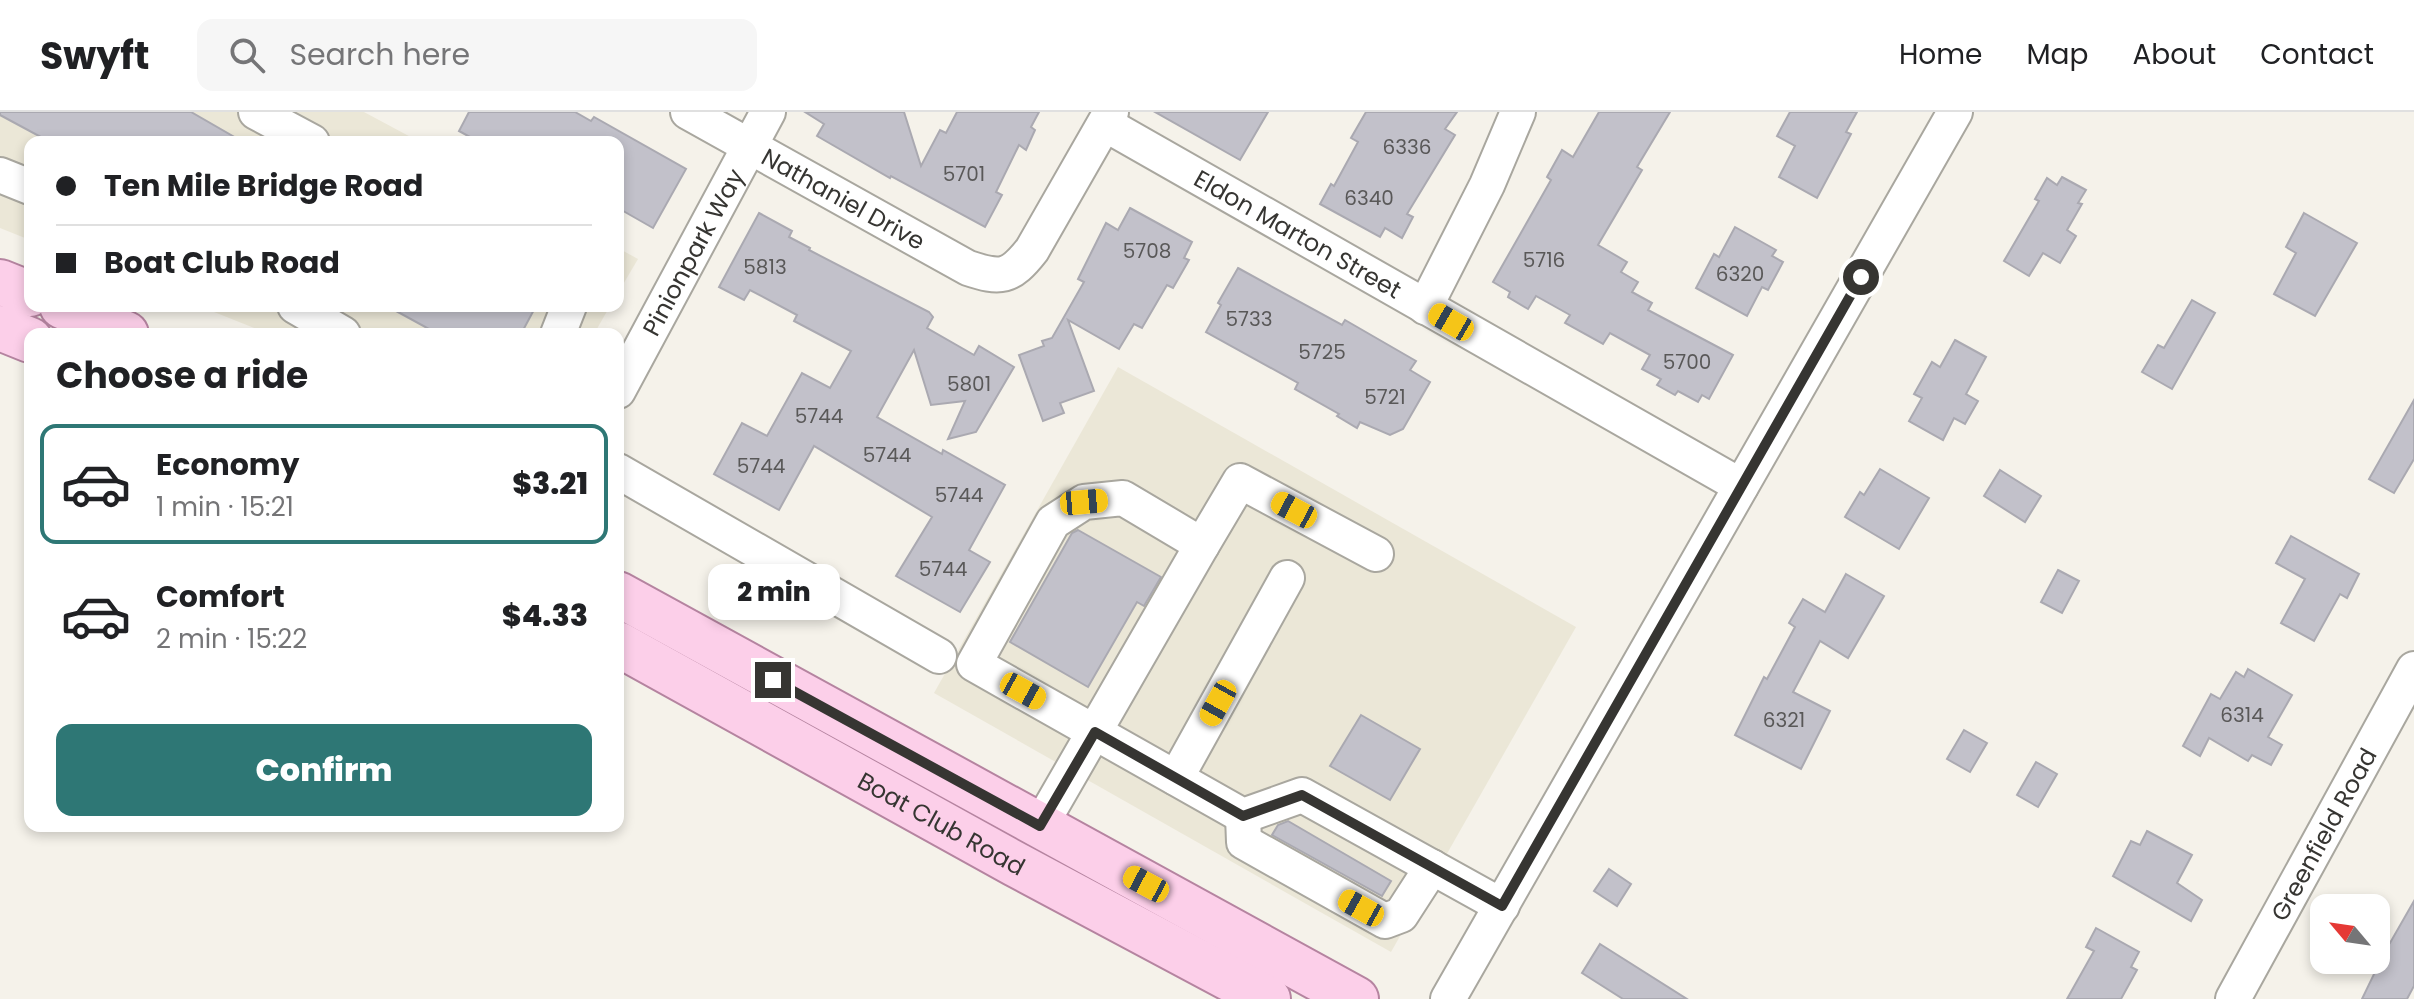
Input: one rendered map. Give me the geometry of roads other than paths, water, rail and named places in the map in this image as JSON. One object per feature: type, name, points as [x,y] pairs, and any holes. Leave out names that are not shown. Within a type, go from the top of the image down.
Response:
[{"type":"main road","points":[[0,282],[24,292]]},
{"type":"main road","points":[[80,312],[114,328]]},
{"type":"main road","points":[[0,328],[24,338]]},
{"type":"main road","name":"Boat Club Road","points":[[624,597],[1356,999]]},
{"type":"main road","name":"Boat Club Road","points":[[624,647],[1015,864],[1268,999]]},
{"type":"street","name":"Nathaniel Drive","points":[[688,112],[968,268],[989,275],[1004,275],[1018,268],[1032,250],[1108,118]]},
{"type":"street","name":"Pinionpark Way","points":[[624,380],[768,112]]},
{"type":"street","points":[[1425,307],[1487,185],[1518,112]]},
{"type":"street","points":[[1448,999],[1955,112]]},
{"type":"street","name":"Eldon Marton Street","points":[[1108,118],[1425,307],[1741,486]]},
{"type":"street","points":[[261,124],[295,136]]},
{"type":"street","points":[[0,175],[24,185]]},
{"type":"street","points":[[305,312],[333,328]]},
{"type":"street","points":[[624,474],[939,656]]},
{"type":"street","points":[[1040,826],[1240,481],[1376,554]]},
{"type":"street","points":[[1202,545],[1123,498],[1084,502],[1053,522],[974,664],[1243,816],[1302,795],[1502,906]]},
{"type":"street","points":[[1176,778],[1287,578]]},
{"type":"street","name":"Greenfield Road","points":[[2233,999],[2414,669]]},
{"type":"street","points":[[1243,816],[1244,842],[1385,921],[1401,915],[1432,867]]}]
